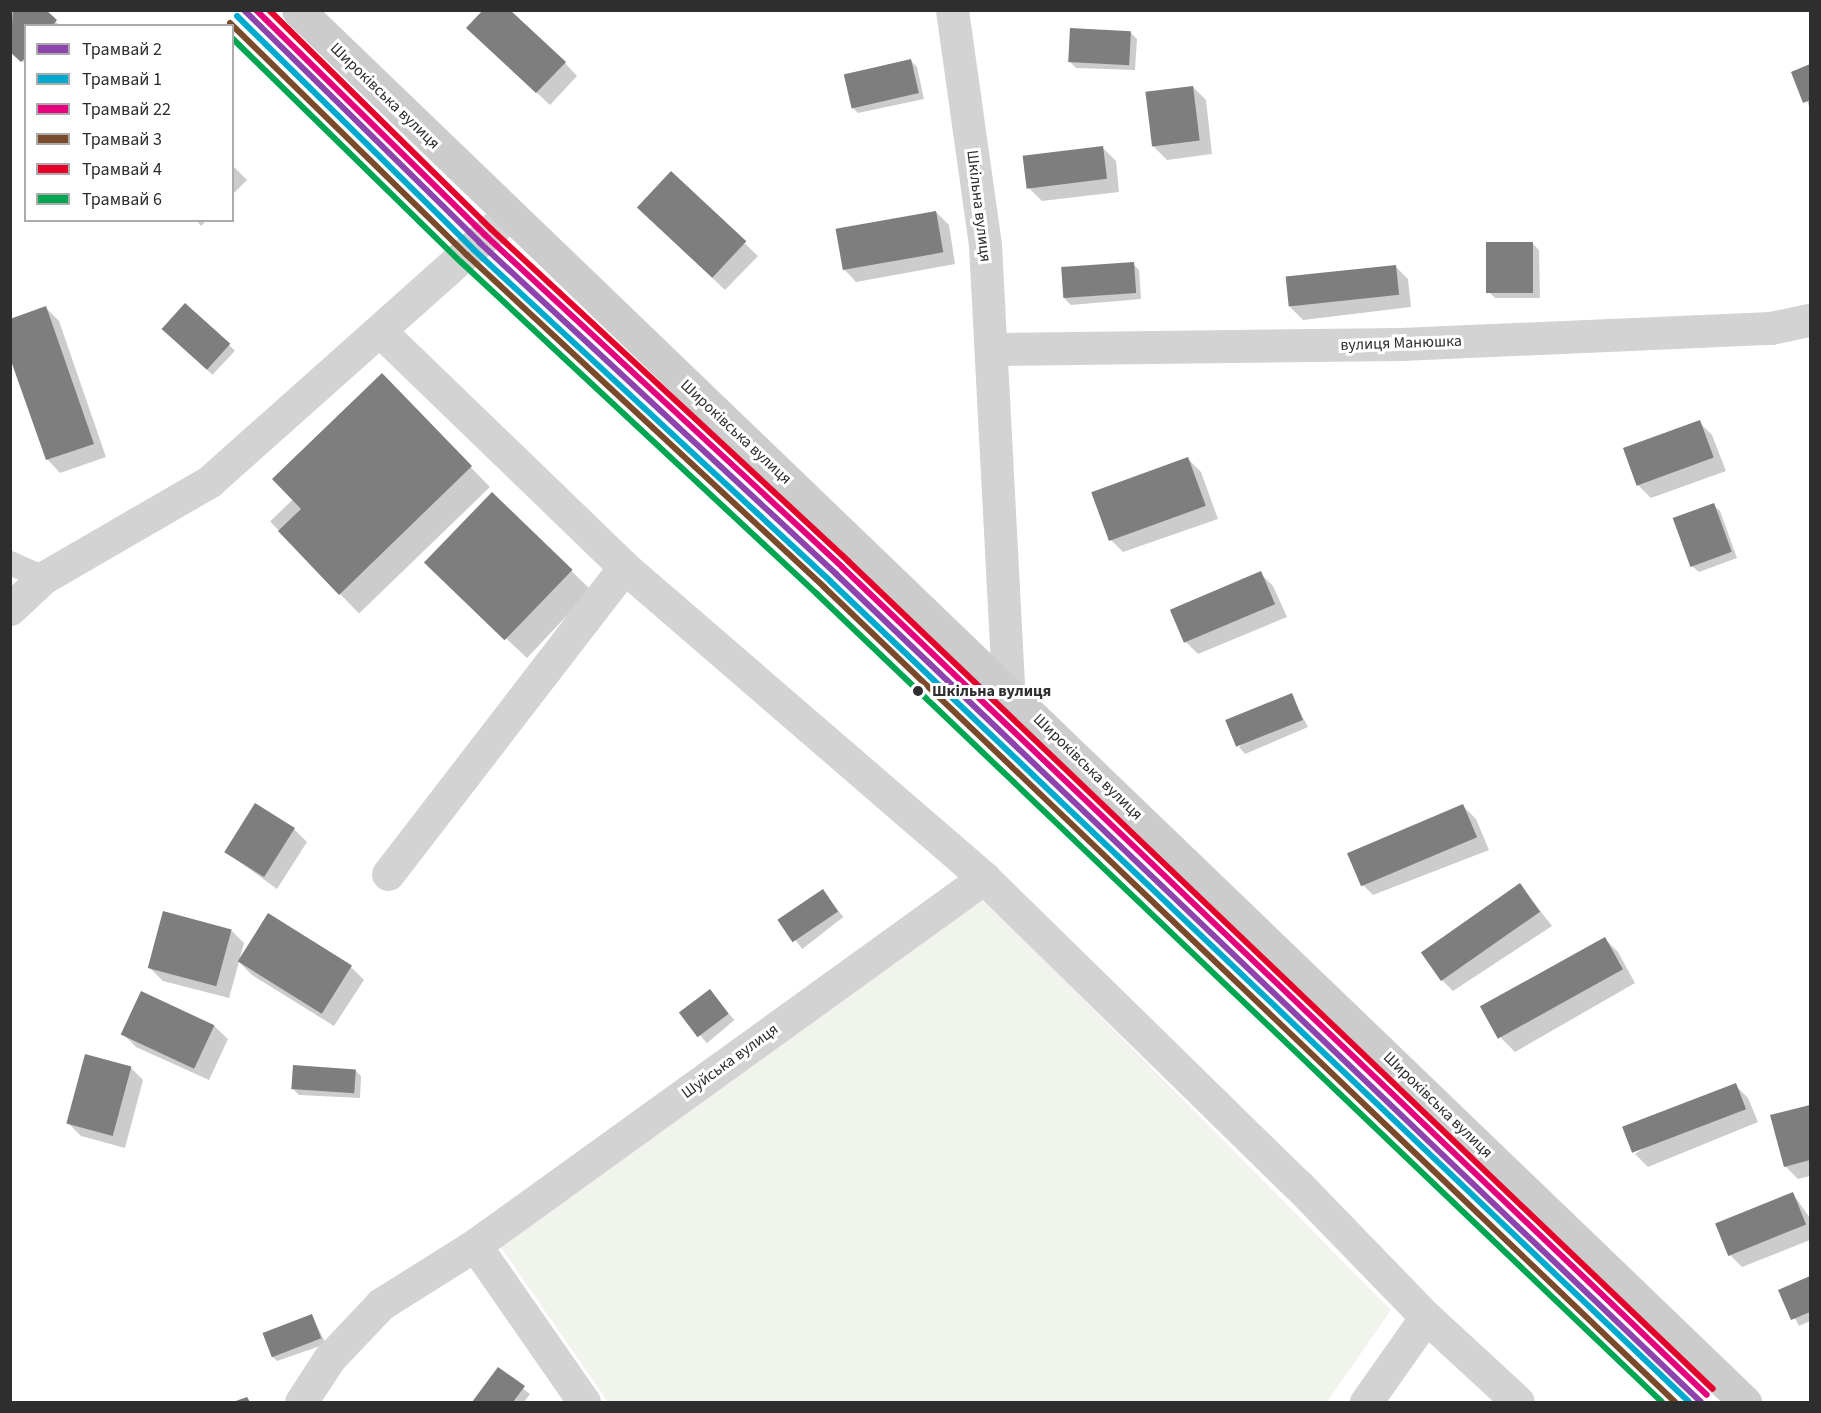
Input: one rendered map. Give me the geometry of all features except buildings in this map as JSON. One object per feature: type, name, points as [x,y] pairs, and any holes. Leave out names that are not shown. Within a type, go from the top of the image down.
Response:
[{"type":"main road","name":"Широківська вулиця","points":[[298,10],[507,216],[1008,690],[1746,1402]]},
{"type":"street","name":"Шкільна вулиця","points":[[952,10],[985,245],[1008,690]]},
{"type":"street","points":[[10,609],[43,578],[210,480],[381,332],[507,216]]},
{"type":"street","name":"вулиця Манюшка","points":[[991,349],[1401,344],[1771,328],[1810,320]]},
{"type":"street","points":[[381,332],[624,567],[984,878],[1298,1185],[1425,1317],[1518,1402]]},
{"type":"street","points":[[388,874],[624,567]]},
{"type":"street","name":"Шуйська вулиця","points":[[301,1402],[329,1359],[381,1304],[476,1245],[984,878]]},
{"type":"street","points":[[476,1245],[584,1402]]},
{"type":"street","points":[[1366,1402],[1425,1317]]},
{"type":"lane","points":[[10,563],[43,578]]},
{"type":"shaded area","points":[[983,897],[1391,1310],[1327,1402],[608,1402],[500,1246]]},
{"type":"tram line","name":"2","points":[[244,10],[479,242],[836,574],[1701,1402]]},
{"type":"tram line","name":"22","points":[[256,10],[485,235],[842,567],[1707,1395]]},
{"type":"tram line","name":"4","points":[[269,10],[491,229],[848,561],[1713,1389]]},
{"type":"tram line","name":"1","points":[[237,16],[473,249],[830,581],[1689,1402]]},
{"type":"tram line","name":"3","points":[[234,27],[467,255],[824,587],[1675,1402]]},
{"type":"tram line","name":"6","points":[[234,40],[461,262],[817,594],[1662,1402]]},
{"type":"place","name":"Шкільна вулиця","points":[[918,691]]}]
